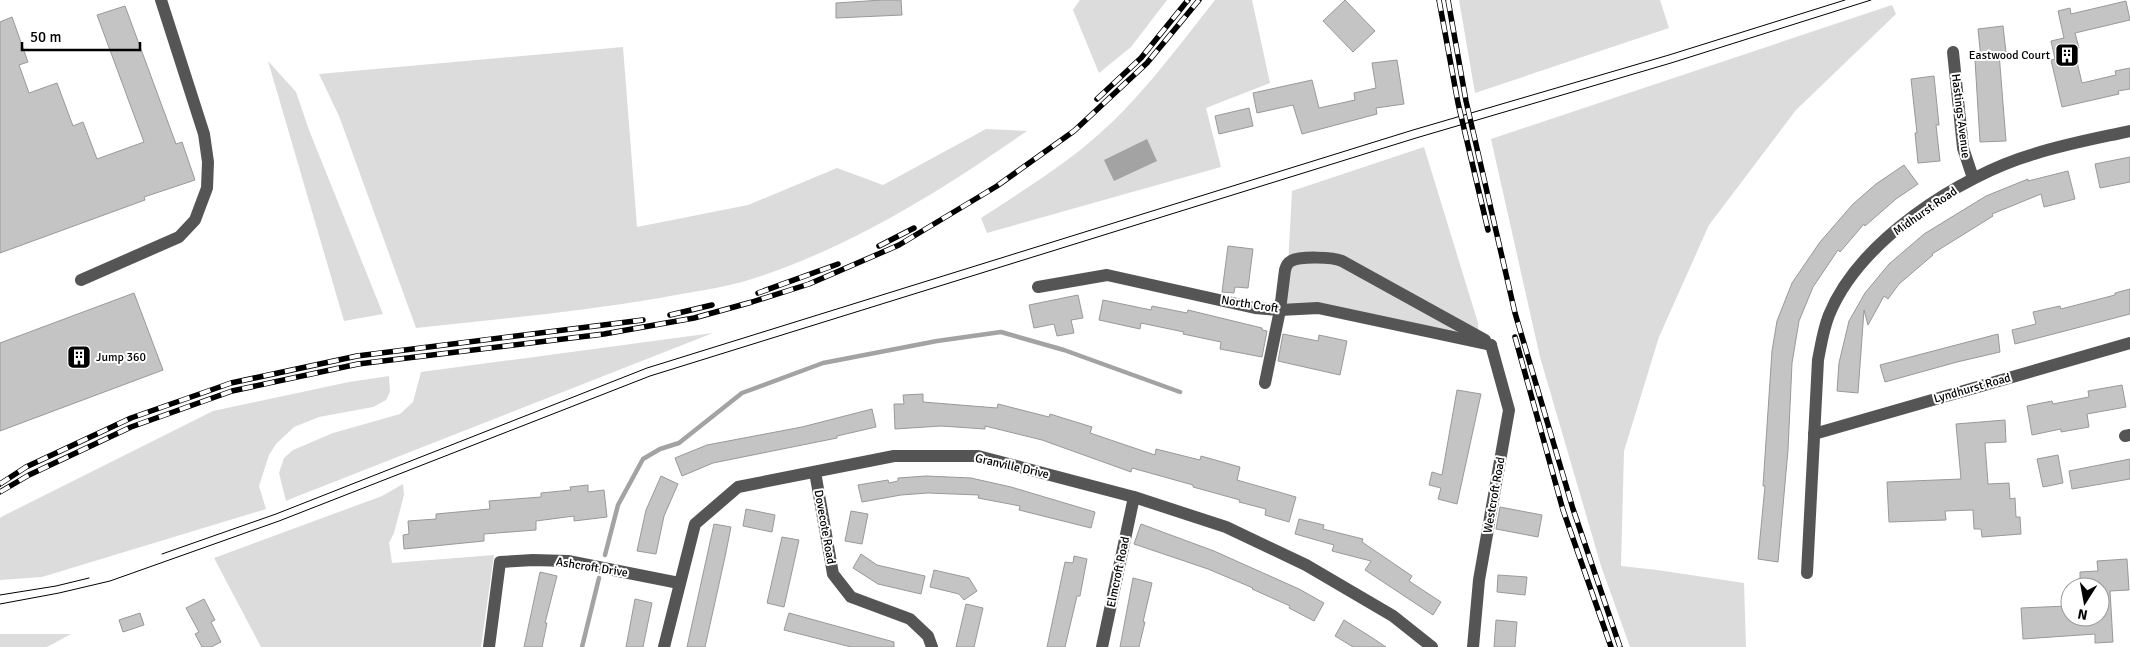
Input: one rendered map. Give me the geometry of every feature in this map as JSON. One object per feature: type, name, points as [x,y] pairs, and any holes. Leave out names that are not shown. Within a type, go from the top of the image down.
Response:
[{"type":"street","points":[[82,280],[179,237],[195,220],[207,188],[208,162],[204,134],[161,0]]},
{"type":"street","name":"Hastings Avenue","points":[[1953,52],[1963,148],[1973,178]]},
{"type":"street","name":"Midhurst Road","points":[[1806,573],[1815,394],[1822,337],[1829,315],[1851,277],[1896,229],[1973,178],[2034,154],[2130,131]]},
{"type":"street","points":[[1265,383],[1280,310],[1285,270],[1289,262],[1294,260],[1335,258],[1480,336],[1491,345]]},
{"type":"street","name":"North Croft","points":[[1038,287],[1107,275],[1255,308],[1280,310],[1318,308],[1491,345]]},
{"type":"street","name":"Lyndhurst Road","points":[[1814,434],[2130,343]]},
{"type":"street","name":"Westcroft Road","points":[[1472,647],[1479,580],[1509,410],[1491,345]]},
{"type":"street","name":"Granville Drive","points":[[664,647],[695,524],[738,487],[894,456],[978,456],[1134,498],[1226,527],[1306,565],[1393,616],[1432,647]]},
{"type":"street","name":"Dovecote Road","points":[[815,472],[833,574],[851,596],[910,619],[928,636],[932,647]]},
{"type":"street","name":"Elmcroft Road","points":[[1102,647],[1134,498]]},
{"type":"street","name":"Ashcroft Drive","points":[[489,647],[500,562],[533,560],[568,561],[679,583]]},
{"type":"shaded area","points":[[1080,0],[1167,0],[1131,47],[1099,73],[1073,10]]},
{"type":"shaded area","points":[[1215,0],[1252,0],[1270,83],[1206,108],[1221,167],[987,233],[981,218],[1079,151],[1098,135],[1152,80]]},
{"type":"shaded area","points":[[1459,0],[1660,0],[1669,28],[1475,93]]},
{"type":"shaded area","points":[[1892,5],[1896,14],[1796,110],[1709,225],[1659,337],[1624,451],[1621,566],[1744,583],[1746,647],[1630,647],[1601,566],[1540,357],[1491,139]]},
{"type":"shaded area","points":[[623,47],[637,227],[748,205],[837,168],[883,185],[986,129],[1027,131],[962,175],[861,234],[789,266],[752,279],[630,303],[416,328],[339,116],[319,74]]},
{"type":"shaded area","points":[[268,61],[296,92],[309,130],[383,314],[344,321]]},
{"type":"shaded area","points":[[1147,139],[1157,161],[1114,181],[1104,160]]},
{"type":"shaded area","points":[[1424,147],[1478,323],[1479,338],[1286,304],[1292,191]]},
{"type":"shaded area","points":[[713,333],[286,501],[279,473],[284,458],[293,450],[333,433],[400,414],[413,402],[421,372]]},
{"type":"shaded area","points":[[389,376],[390,392],[386,400],[373,407],[319,417],[294,427],[276,444],[269,455],[259,486],[266,509],[42,577],[0,580],[0,518],[3,516],[213,411],[349,382]]},
{"type":"shaded area","points":[[403,484],[404,495],[394,533],[389,543],[392,563],[494,555],[481,647],[261,647],[214,558],[382,496]]},
{"type":"shaded area","points":[[0,634],[71,634],[47,647],[0,647]]},
{"type":"building","points":[[901,0],[902,15],[836,18],[836,3]]},
{"type":"building","points":[[1345,0],[1375,31],[1353,52],[1323,21]]},
{"type":"building","name":"Eastwood Court","points":[[2126,1],[2130,20],[2075,33],[2079,48],[2074,49],[2082,83],[2116,75],[2115,71],[2130,68],[2130,89],[2118,91],[2119,94],[2062,107],[2051,60],[2055,59],[2051,41],[2064,38],[2058,11],[2070,8],[2071,14]]},
{"type":"building","points":[[125,6],[176,144],[182,142],[195,180],[144,197],[145,200],[0,253],[0,22],[12,17],[28,62],[19,65],[29,93],[57,83],[73,126],[83,122],[97,159],[144,142],[97,15]]},
{"type":"building","points":[[2003,26],[2006,52],[1999,53],[2006,141],[1980,142],[1975,60],[1981,59],[1978,29]]},
{"type":"building","points":[[1397,60],[1404,104],[1376,108],[1377,114],[1302,134],[1293,105],[1257,113],[1253,93],[1312,80],[1319,108],[1355,100],[1354,93],[1376,88],[1372,63]]},
{"type":"building","points":[[1934,76],[1939,125],[1936,125],[1940,161],[1918,163],[1911,79]]},
{"type":"building","points":[[1249,108],[1253,126],[1219,134],[1215,116]]},
{"type":"building","points":[[2130,157],[2130,182],[2100,188],[2095,164]]},
{"type":"building","points":[[1904,165],[1918,184],[1896,199],[1865,226],[1864,224],[1840,252],[1838,250],[1813,287],[1799,321],[1792,363],[1788,450],[1778,562],[1758,559],[1765,486],[1763,486],[1772,351],[1777,321],[1792,283],[1820,242],[1853,204],[1876,184]]},
{"type":"building","points":[[2068,171],[2075,199],[2044,207],[2041,194],[1992,214],[1993,216],[1932,254],[1899,284],[1888,299],[1884,296],[1868,325],[1864,310],[1858,393],[1837,391],[1839,363],[1849,321],[1865,293],[1889,264],[1924,234],[1986,196],[2028,179],[2028,181]]},
{"type":"building","points":[[1228,246],[1253,249],[1248,288],[1235,287],[1234,293],[1222,292]]},
{"type":"building","points":[[2130,289],[2130,314],[2015,344],[2012,330],[2036,324],[2033,312],[2060,306],[2061,309],[2115,295],[2115,293]]},
{"type":"building","name":"Jump 360","points":[[134,293],[163,370],[0,431],[0,343]]},
{"type":"building","points":[[1078,295],[1083,318],[1071,320],[1074,333],[1057,336],[1054,324],[1034,328],[1029,305]]},
{"type":"building","points":[[1103,300],[1151,310],[1152,306],[1187,313],[1188,310],[1262,328],[1262,330],[1267,331],[1262,357],[1220,349],[1221,342],[1183,334],[1184,332],[1141,323],[1140,329],[1099,320]]},
{"type":"building","points":[[1283,334],[1318,341],[1319,335],[1347,341],[1340,375],[1278,361]]},
{"type":"building","points":[[1998,334],[2000,352],[1885,382],[1880,365]]},
{"type":"building","points":[[2122,385],[2126,407],[2087,414],[2089,427],[2061,432],[2061,429],[2032,435],[2027,406],[2052,401],[2053,404],[2089,397],[2088,391]]},
{"type":"building","points":[[1457,390],[1481,394],[1457,504],[1438,499],[1441,488],[1429,485],[1432,472],[1442,475]]},
{"type":"building","points":[[923,394],[923,402],[997,408],[998,404],[1049,417],[1050,414],[1092,427],[1090,433],[1155,455],[1156,449],[1200,460],[1201,456],[1240,467],[1237,480],[1296,497],[1289,522],[1265,515],[1266,509],[1193,487],[1193,485],[1132,468],[1131,472],[1042,440],[985,426],[985,429],[941,426],[895,429],[894,404],[904,404],[903,395]]},
{"type":"building","points":[[872,409],[876,427],[837,436],[837,438],[713,463],[682,476],[675,458],[707,445],[802,427]]},
{"type":"building","points":[[2005,420],[2006,442],[1985,443],[1988,484],[2009,483],[2010,499],[2015,498],[2016,517],[2020,517],[2021,534],[1982,537],[1981,529],[1974,529],[1973,510],[1945,511],[1946,520],[1889,522],[1887,482],[1961,479],[1956,424]]},
{"type":"building","points":[[2058,455],[2063,483],[2043,487],[2037,459]]},
{"type":"building","points":[[2130,459],[2130,479],[2072,489],[2069,471]]},
{"type":"building","points":[[661,476],[678,484],[664,516],[656,554],[637,551],[646,510]]},
{"type":"building","points":[[926,476],[971,478],[1011,487],[1095,512],[1091,528],[1019,510],[1020,506],[978,498],[979,495],[928,493],[901,495],[862,502],[858,485],[888,480],[889,483],[898,481],[898,478]]},
{"type":"building","points":[[588,485],[588,492],[604,490],[607,517],[574,521],[574,516],[536,521],[536,530],[484,534],[484,541],[404,549],[403,535],[409,534],[408,521],[436,519],[436,514],[490,509],[489,501],[541,497],[541,493],[571,490],[570,487]]},
{"type":"building","points":[[1500,507],[1542,515],[1538,537],[1496,529]]},
{"type":"building","points":[[746,509],[775,515],[772,532],[743,526]]},
{"type":"building","points":[[851,511],[868,514],[862,544],[845,541]]},
{"type":"building","points":[[1299,519],[1324,525],[1323,529],[1363,539],[1362,542],[1412,576],[1409,581],[1441,602],[1433,615],[1365,570],[1371,561],[1332,551],[1334,545],[1295,534]]},
{"type":"building","points":[[714,524],[731,527],[725,557],[705,647],[687,647]]},
{"type":"building","points":[[1141,524],[1214,551],[1299,589],[1324,603],[1314,621],[1289,608],[1290,606],[1253,588],[1208,569],[1134,544]]},
{"type":"building","points":[[782,537],[799,540],[784,607],[767,603]]},
{"type":"building","points":[[861,554],[877,565],[925,576],[921,594],[878,584],[853,568]]},
{"type":"building","points":[[1074,556],[1087,559],[1080,596],[1077,596],[1065,647],[1047,647],[1065,562],[1073,563]]},
{"type":"building","points":[[2127,559],[2129,590],[2110,591],[2110,577],[2080,577],[2080,572],[2098,571],[2097,561]]},
{"type":"building","points":[[934,570],[969,578],[977,591],[964,600],[959,594],[930,587]]},
{"type":"building","points":[[540,572],[557,576],[545,623],[547,623],[542,647],[524,647]]},
{"type":"building","points":[[1498,575],[1527,577],[1525,595],[1497,592]]},
{"type":"building","points":[[1133,578],[1152,583],[1143,622],[1145,622],[1139,647],[1120,647]]},
{"type":"building","points":[[2110,591],[2113,642],[2095,643],[2095,634],[2023,639],[2021,608],[2060,606],[2060,627],[2110,627]]},
{"type":"building","points":[[204,599],[215,620],[211,622],[221,642],[211,647],[202,647],[195,634],[199,632],[186,608]]},
{"type":"building","points":[[635,599],[652,603],[643,647],[626,647]]},
{"type":"building","points":[[966,604],[983,608],[974,647],[956,647]]},
{"type":"building","points":[[140,613],[144,625],[123,632],[119,620]]},
{"type":"building","points":[[789,613],[894,642],[894,647],[851,647],[784,630]]},
{"type":"building","points":[[1344,620],[1386,647],[1353,647],[1335,636]]},
{"type":"building","points":[[1496,620],[1517,622],[1515,647],[1494,647]]},
{"type":"waterway","points":[[605,555],[618,505],[643,459],[660,449],[679,443],[742,393],[823,363],[937,341],[1001,332],[1064,350],[1180,392]]},
{"type":"waterway","points":[[582,647],[599,578]]},
{"type":"tram line","points":[[162,554],[276,514],[647,368],[1413,130],[1669,55],[1845,0]]},
{"type":"tram line","points":[[0,604],[110,581],[279,521],[650,376],[1416,138],[1671,63],[1871,0]]},
{"type":"tram line","points":[[0,595],[56,586],[89,578]]},
{"type":"railway","points":[[1097,99],[1141,58],[1188,0]]},
{"type":"railway","points":[[0,492],[29,475],[131,427],[232,391],[358,364],[604,334],[694,318],[809,284],[899,245],[997,186],[1074,131],[1147,63],[1199,0]]},
{"type":"railway","points":[[1439,0],[1458,103],[1488,230]]},
{"type":"railway","points":[[1448,0],[1466,101],[1515,313],[1573,509],[1620,647]]},
{"type":"railway","points":[[879,246],[914,228]]},
{"type":"railway","points":[[758,293],[838,264]]},
{"type":"railway","points":[[670,315],[712,305]]},
{"type":"railway","points":[[0,484],[26,467],[131,418],[231,383],[357,356],[643,320]]},
{"type":"railway","points":[[1515,337],[1563,510],[1611,647]]},
{"type":"place","name":"Eastwood Court","points":[[2067,55]]},
{"type":"place","name":"Jump 360","points":[[79,357]]}]
